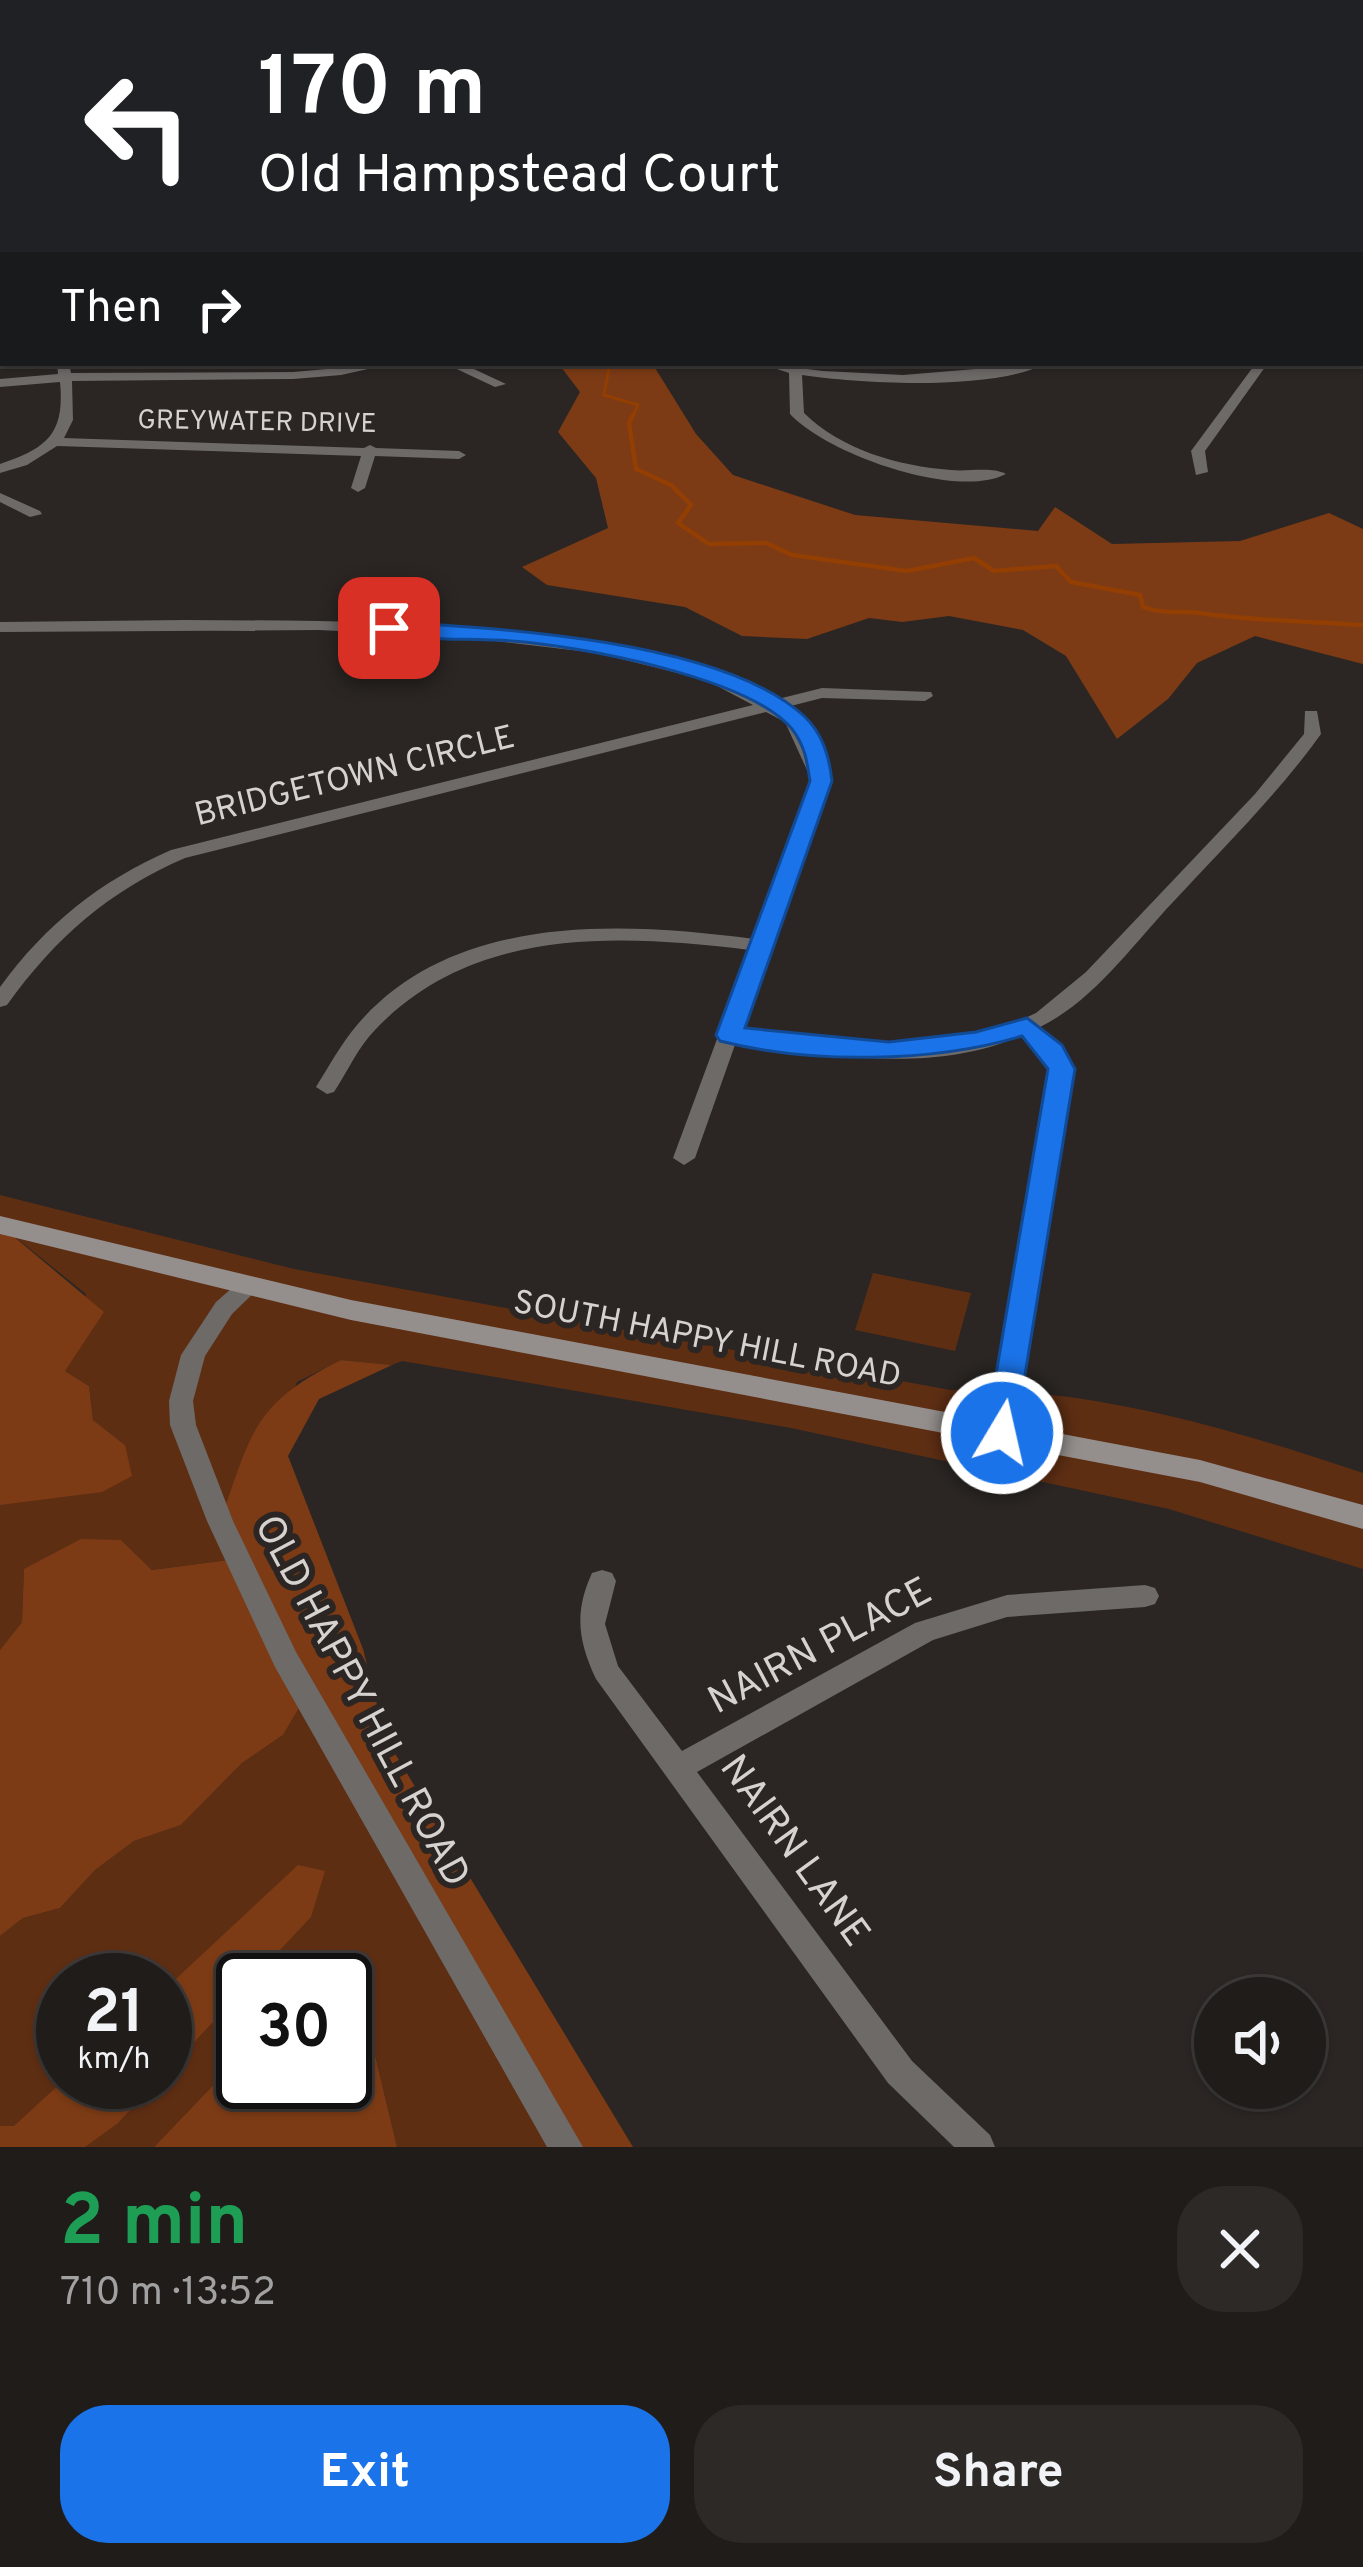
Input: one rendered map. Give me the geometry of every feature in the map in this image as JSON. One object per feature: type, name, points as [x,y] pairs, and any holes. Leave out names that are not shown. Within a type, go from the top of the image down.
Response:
[{"type":"street","points":[[0,383],[64,370],[305,373],[364,366]]},
{"type":"street","points":[[457,366],[500,384]]},
{"type":"street","points":[[775,366],[795,372],[921,369],[994,374],[1028,366]]},
{"type":"street","points":[[1201,472],[1198,451],[1260,366]]},
{"type":"street","points":[[0,469],[55,442],[70,415],[64,370]]},
{"type":"street","points":[[795,372],[797,414],[835,444],[919,468],[1000,475]]},
{"type":"street","name":"GREYWATER DRIVE","points":[[55,442],[458,455]]},
{"type":"street","points":[[358,488],[370,449]]},
{"type":"street","points":[[0,497],[35,514]]},
{"type":"street","points":[[0,627],[487,632],[689,668],[774,703],[809,736],[821,781],[684,1158]]},
{"type":"street","name":"BRIDGETOWN CIRCLE","points":[[0,1000],[75,910],[124,878],[172,856],[774,703],[853,691],[925,696]]},
{"type":"street","points":[[729,1035],[889,1051],[979,1040],[1027,1026],[1084,985],[1253,808],[1313,734],[1311,715]]},
{"type":"street","points":[[327,1087],[360,1035],[387,1006],[436,973],[499,949],[600,932],[677,934],[764,946]]},
{"type":"street","points":[[1002,1433],[1061,1069],[1052,1051],[1027,1026]]},
{"type":"street","name":"SOUTH HAPPY HILL ROAD","points":[[0,1225],[248,1287],[1200,1471],[1363,1517]]},
{"type":"street","name":"OLD HAPPY HILL ROAD","points":[[248,1287],[206,1331],[193,1355],[181,1401],[184,1426],[220,1521],[285,1659],[566,2147]]},
{"type":"street","name":"NAIRN LANE","points":[[602,1581],[591,1624],[596,1649],[900,2072],[979,2147]]},
{"type":"street","name":"NAIRN PLACE","points":[[680,1768],[925,1631],[1007,1606],[1145,1596]]},
{"type":"shaded area","points":[[560,366],[654,366],[696,434],[733,475],[855,515],[1038,531],[1055,507],[1112,544],[1240,541],[1329,513],[1363,529],[1363,664],[1255,636],[1197,663],[1168,699],[1117,739],[1066,656],[1023,630],[949,616],[902,622],[869,618],[807,639],[742,636],[685,607],[547,585],[522,567],[608,528],[596,478],[558,432],[580,392]]},
{"type":"shaded area","points":[[0,1195],[294,1269],[950,1390],[1056,1395],[1211,1426],[1363,1473],[1363,1569],[1169,1509],[791,1428],[402,1361],[392,1365],[341,1360],[297,1382],[236,1559],[152,1570],[121,1540],[24,1569],[22,1622],[0,1650],[0,1505],[125,1445],[93,1420],[89,1386],[65,1371],[86,1294],[0,1225]]},
{"type":"shaded area","points":[[0,1225],[104,1312],[65,1371],[89,1386],[93,1420],[125,1445],[132,1476],[102,1492],[0,1505]]},
{"type":"shaded area","points":[[873,1273],[971,1293],[955,1351],[855,1330]]},
{"type":"shaded area","points":[[341,1360],[392,1365],[319,1399],[288,1456],[363,1649],[385,1737],[633,2147],[566,2147],[305,1698],[283,1735],[242,1763],[181,1825],[134,1841],[95,1870],[60,1908],[23,1918],[0,1936],[0,1650],[22,1622],[24,1569],[81,1539],[121,1540],[152,1570],[236,1559],[220,1521],[259,1424],[289,1391]]},
{"type":"shaded area","points":[[306,1696],[566,2147],[397,2147],[372,2042],[372,1953],[216,1953],[216,2082],[192,2107],[192,1953],[36,1953],[36,2109],[190,2109],[154,2147],[0,2147],[0,1936],[23,1918],[60,1908],[95,1870],[134,1841],[181,1825],[242,1763],[283,1735]]},
{"type":"shaded area","points":[[298,1865],[325,1871],[311,1917],[277,1953],[216,1953],[216,2019],[192,2044],[192,1964]]},
{"type":"shaded area","points":[[372,2042],[397,2147],[154,2147],[216,2082],[216,2109],[372,2109]]},
{"type":"shaded area","points":[[36,2106],[131,2109],[85,2147],[0,2147],[0,2126],[14,2126]]},
{"type":"waterway","points":[[609,366],[604,395],[638,405],[632,418]]},
{"type":"waterway","points":[[633,415],[629,423],[636,469],[671,485],[691,505],[678,523],[709,544],[766,543],[792,555],[907,571],[974,558],[994,571],[1056,566],[1071,582],[1140,595],[1143,607],[1158,611],[1363,625]]},
{"type":"route","points":[[389,628],[518,635],[689,668],[755,692],[798,722],[817,751],[821,781],[729,1035],[811,1047],[889,1051],[979,1040],[1027,1026],[1058,1058],[1061,1069],[1053,1129],[1002,1433]]}]
